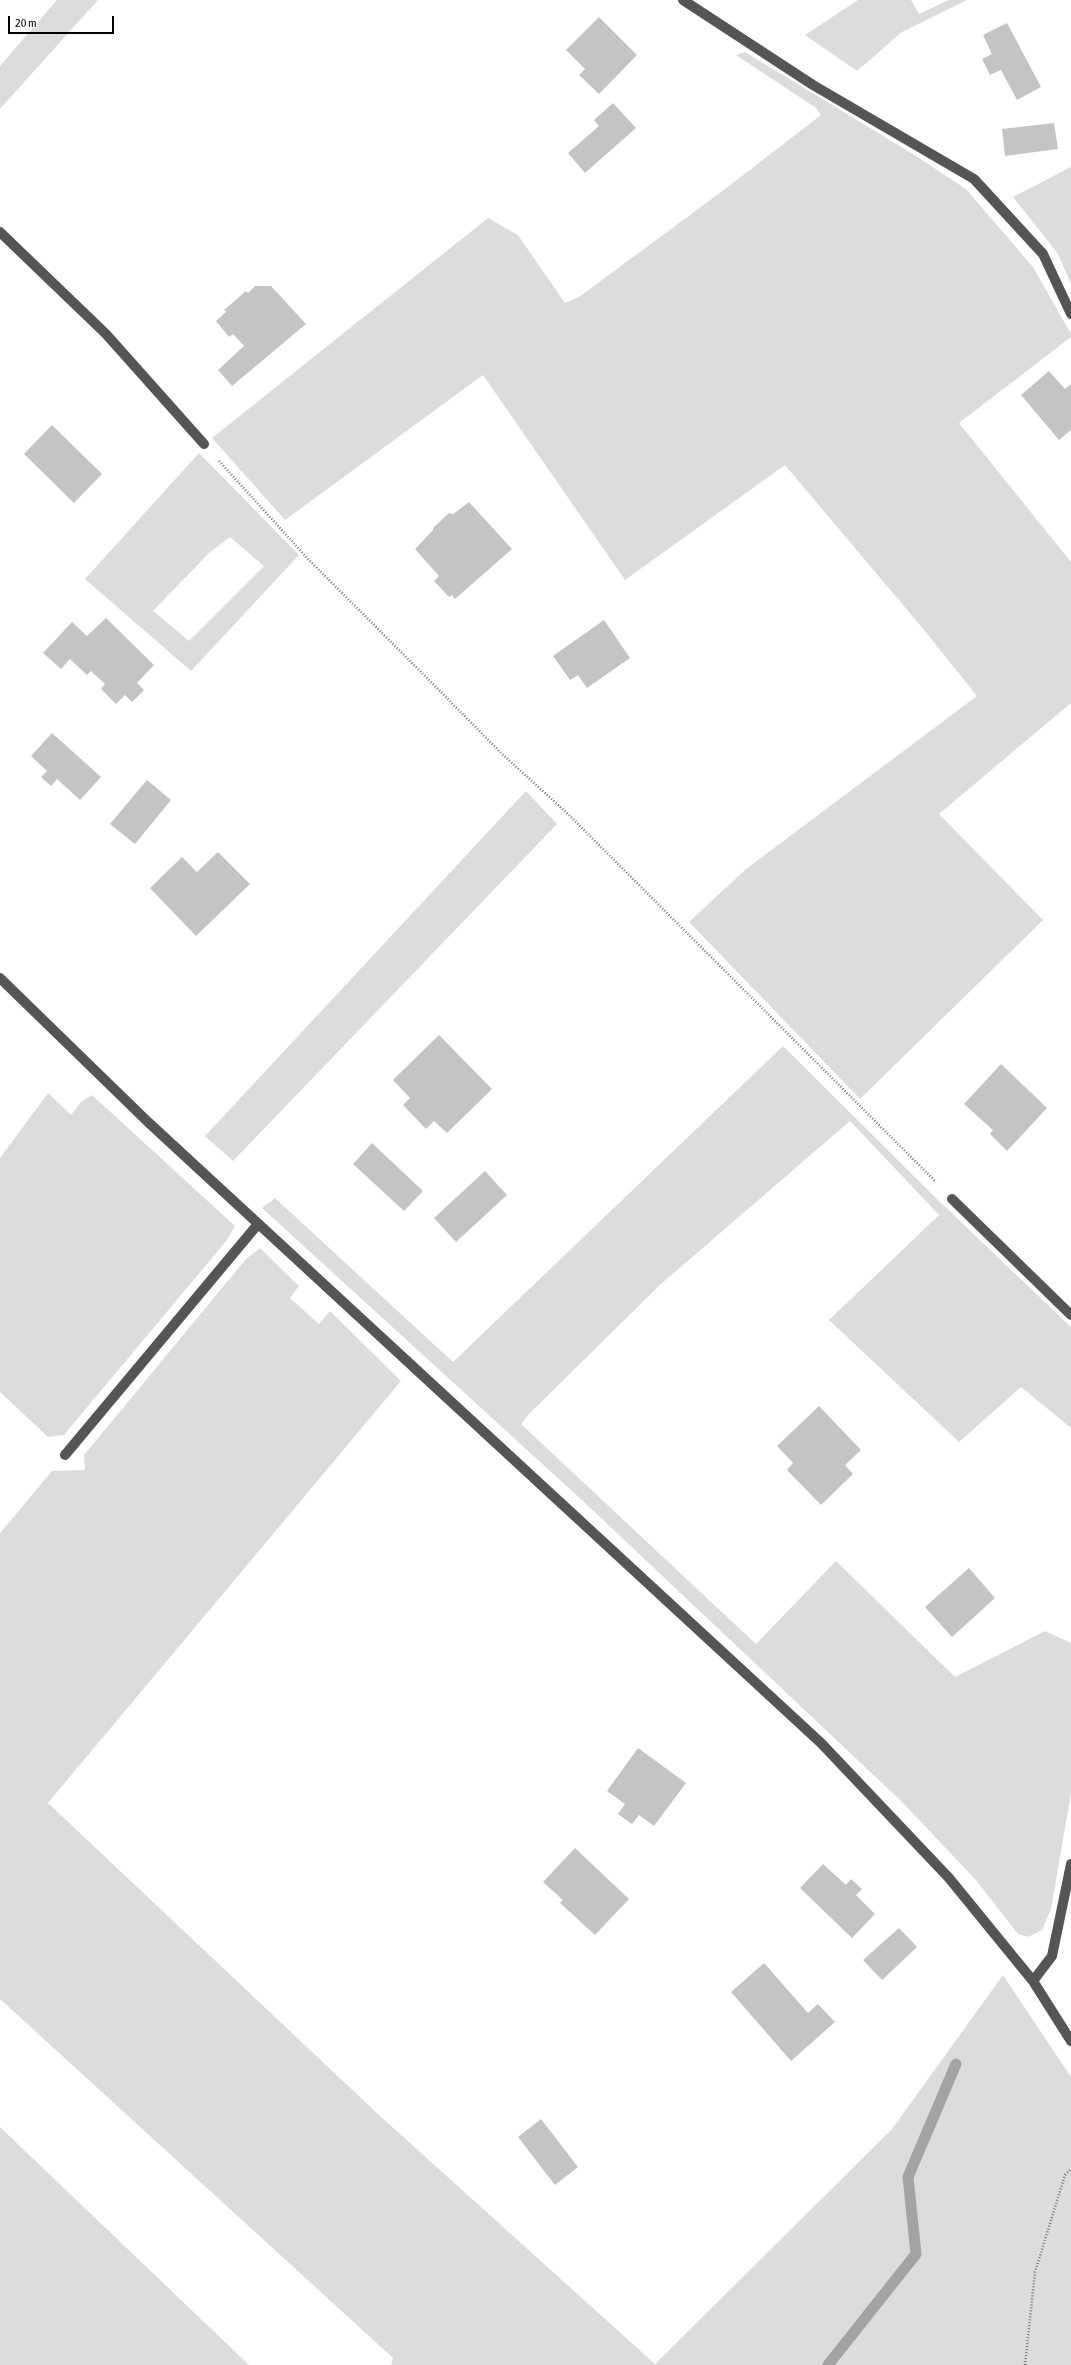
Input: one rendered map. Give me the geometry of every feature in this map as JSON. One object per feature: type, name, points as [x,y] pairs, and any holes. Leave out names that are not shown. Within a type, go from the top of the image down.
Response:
[{"type":"street","points":[[683,0],[813,85],[974,179],[1043,254],[1071,314]]},
{"type":"street","points":[[0,232],[106,334],[204,444]]},
{"type":"street","points":[[0,978],[148,1122],[821,1743],[949,1878],[1033,1981],[1071,2041]]},
{"type":"street","points":[[952,1198],[1071,1315]]},
{"type":"street","points":[[65,1455],[258,1224]]},
{"type":"street","points":[[1033,1981],[1052,1956],[1071,1864]]},
{"type":"path","points":[[204,444],[308,559],[420,672],[501,753],[568,813],[952,1198]]},
{"type":"path","points":[[1025,2365],[1035,2272],[1065,2175],[1071,2169]]},
{"type":"shaded area","points":[[57,0],[98,0],[0,109],[0,66]]},
{"type":"shaded area","points":[[858,0],[911,0],[919,14],[949,0],[967,0],[902,32],[857,71],[805,35]]},
{"type":"shaded area","points":[[745,52],[916,156],[966,189],[1033,267],[1071,334],[1071,337],[959,423],[1071,562],[1071,703],[939,814],[1043,920],[860,1099],[689,922],[746,869],[977,696],[924,630],[785,465],[625,580],[483,375],[285,520],[212,438],[488,218],[518,235],[565,303],[579,297],[725,189],[821,115],[816,108],[736,55]]},
{"type":"shaded area","points":[[1071,167],[1071,284],[1058,254],[1013,197]]},
{"type":"shaded area","points":[[199,453],[299,555],[191,671],[85,579]],"holes":[[[230,537],[264,566],[189,641],[153,611],[209,553]]]},
{"type":"shaded area","points":[[526,791],[557,824],[233,1161],[205,1136]]},
{"type":"shaded area","points":[[783,1046],[939,1201],[1071,1327],[1071,1428],[1021,1387],[959,1442],[829,1320],[939,1215],[850,1121],[661,1284],[530,1413],[521,1424],[756,1644],[836,1561],[955,1677],[1045,1631],[1071,1643],[1071,1793],[1051,1909],[1042,1930],[1028,1937],[1018,1934],[975,1879],[901,1801],[584,1502],[262,1208],[275,1198],[453,1362]]},
{"type":"shaded area","points":[[48,1093],[71,1115],[81,1102],[92,1095],[235,1226],[227,1240],[64,1435],[48,1437],[0,1392],[0,1158]]},
{"type":"shaded area","points":[[260,1248],[299,1286],[290,1298],[319,1324],[330,1311],[401,1381],[48,1803],[379,2115],[655,2364],[892,2129],[1003,1975],[1071,2077],[1071,2365],[391,2365],[393,2358],[0,1999],[0,1533],[52,1471],[85,1470],[84,1455],[246,1259]]},
{"type":"shaded area","points":[[0,2127],[249,2365],[0,2365]]},
{"type":"building","points":[[599,17],[637,55],[599,94],[579,75],[585,69],[566,50]]},
{"type":"building","points":[[1007,23],[1041,87],[1017,100],[1001,70],[990,75],[982,59],[992,54],[983,35]]},
{"type":"building","points":[[613,103],[636,128],[585,173],[568,153],[599,126],[594,120]]},
{"type":"building","points":[[1054,123],[1058,149],[1005,156],[1002,129]]},
{"type":"building","points":[[255,286],[271,286],[306,324],[232,386],[218,370],[244,346],[233,334],[229,337],[216,321],[226,312],[224,310],[246,291],[248,293]]},
{"type":"building","points":[[1049,371],[1065,389],[1071,384],[1071,430],[1059,440],[1021,395]]},
{"type":"building","points":[[52,425],[102,474],[74,503],[24,454]]},
{"type":"building","points":[[469,502],[512,549],[455,599],[452,595],[449,597],[434,581],[439,576],[415,549],[433,530],[433,528],[449,513],[453,514]]},
{"type":"building","points":[[106,618],[154,665],[137,683],[144,690],[132,702],[125,695],[116,704],[101,689],[105,684],[91,671],[87,675],[70,659],[61,669],[43,653],[72,622],[87,636]]},
{"type":"building","points":[[604,620],[630,658],[587,688],[578,675],[570,680],[553,656]]},
{"type":"building","points":[[52,733],[101,777],[80,800],[57,779],[51,786],[41,777],[47,771],[31,756]]},
{"type":"building","points":[[147,780],[171,800],[135,844],[110,824]]},
{"type":"building","points":[[218,852],[250,884],[196,936],[150,888],[182,857],[197,872]]},
{"type":"building","points":[[439,1035],[492,1089],[447,1133],[434,1121],[426,1129],[403,1105],[410,1098],[393,1080]]},
{"type":"building","points":[[1001,1064],[1047,1108],[1007,1151],[990,1134],[993,1130],[964,1104]]},
{"type":"building","points":[[372,1143],[423,1191],[404,1211],[353,1164]]},
{"type":"building","points":[[485,1171],[507,1195],[456,1242],[434,1218]]},
{"type":"building","points":[[819,1406],[861,1450],[845,1465],[853,1474],[821,1505],[787,1470],[793,1463],[777,1446]]},
{"type":"building","points":[[969,1568],[995,1598],[952,1637],[925,1607]]},
{"type":"building","points":[[638,1748],[686,1783],[654,1826],[639,1815],[632,1824],[618,1814],[625,1804],[607,1791]]},
{"type":"building","points":[[575,1848],[629,1899],[595,1935],[560,1903],[563,1900],[543,1882]]},
{"type":"building","points":[[823,1864],[846,1885],[851,1879],[862,1889],[856,1895],[875,1914],[852,1938],[800,1888]]},
{"type":"building","points":[[899,1928],[917,1947],[882,1980],[863,1960]]},
{"type":"building","points":[[764,1963],[808,2013],[818,2004],[835,2022],[791,2061],[731,1992]]},
{"type":"building","points":[[541,2119],[578,2167],[555,2185],[518,2137]]},
{"type":"waterway","points":[[828,2365],[916,2254],[908,2177],[956,2064]]}]
